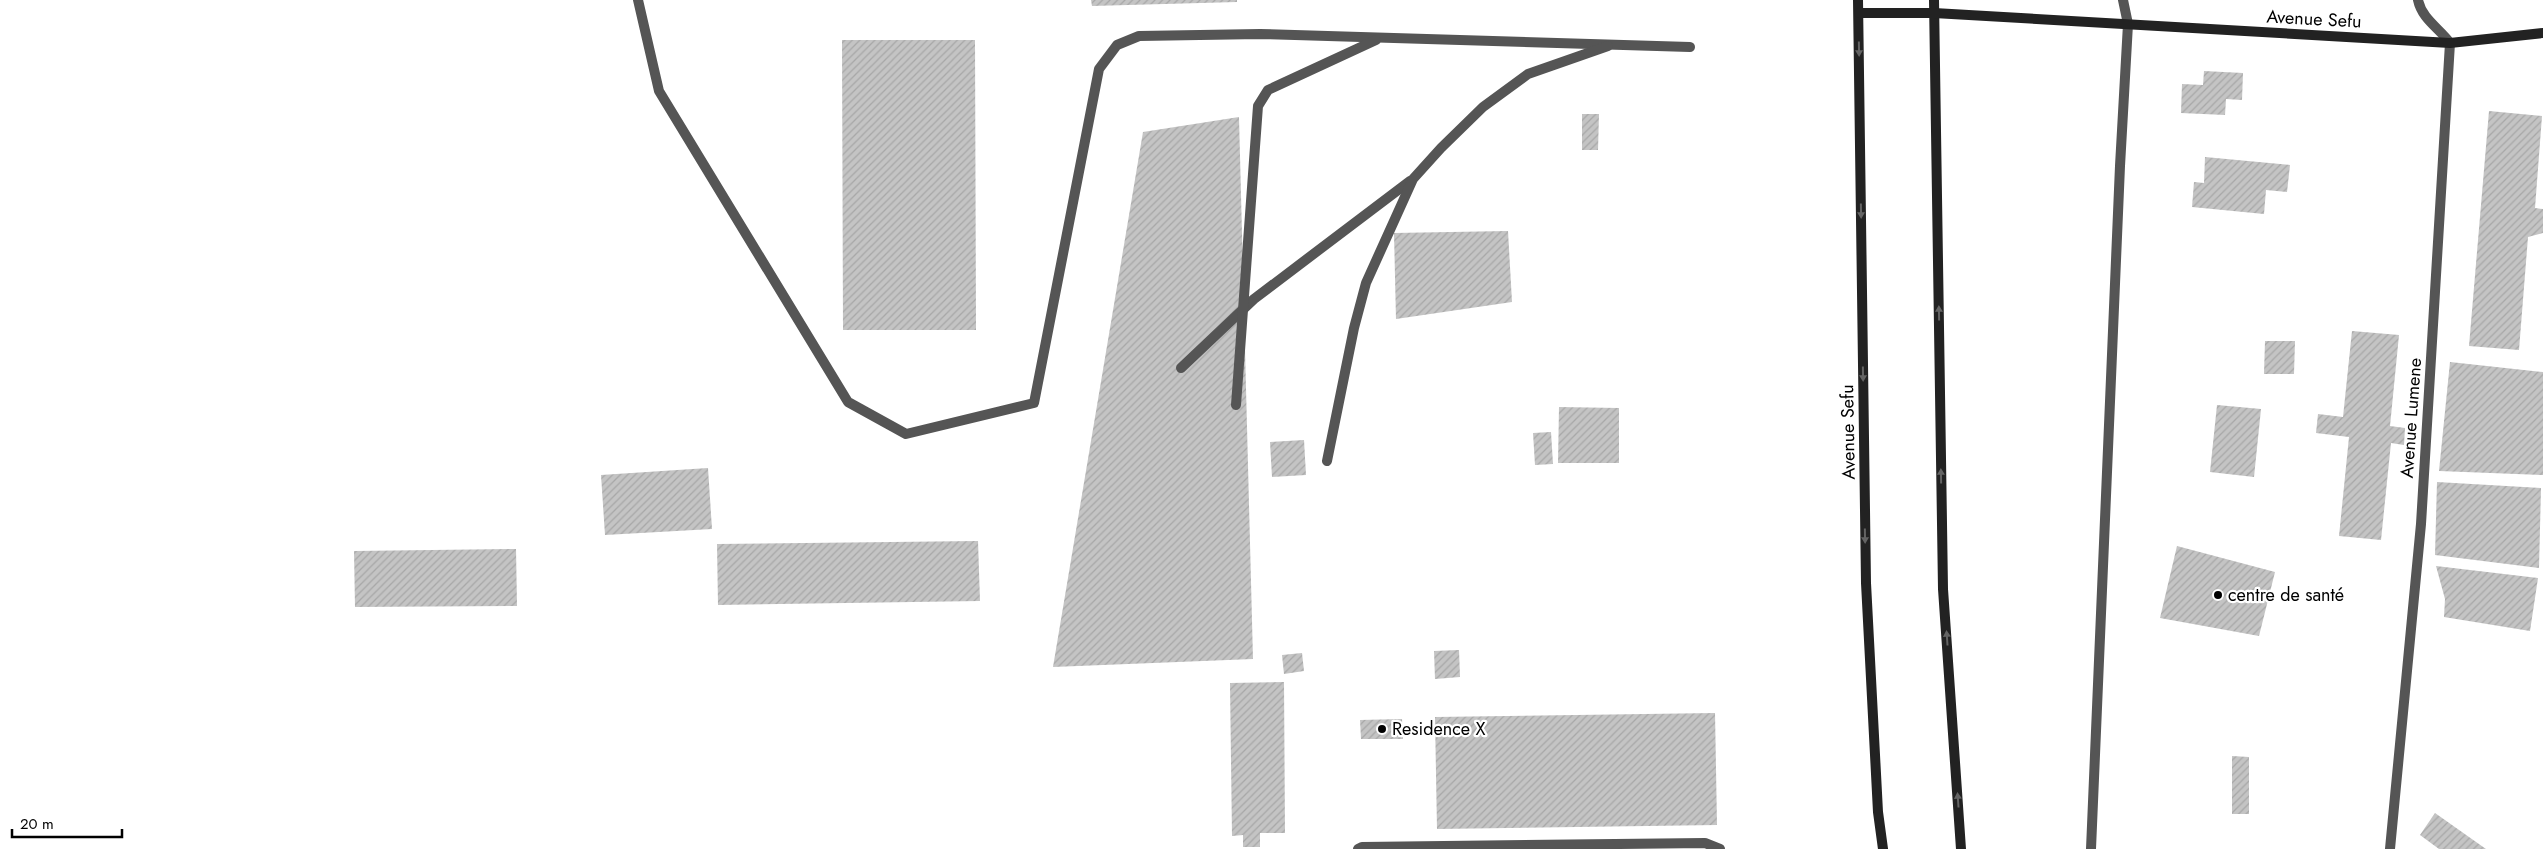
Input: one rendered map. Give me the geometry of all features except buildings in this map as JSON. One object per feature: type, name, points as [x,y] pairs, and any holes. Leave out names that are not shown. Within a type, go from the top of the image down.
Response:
[{"type":"main road","name":"Avenue Sefu","points":[[1858,0],[1866,583],[1878,812],[1883,849]]},
{"type":"main road","points":[[1934,0],[1943,588],[1961,849]]},
{"type":"main road","name":"Avenue Sefu","points":[[1858,13],[1934,13],[2450,43],[2543,33]]},
{"type":"street","points":[[638,0],[659,92],[848,402],[906,434],[1034,403],[1099,69],[1116,45],[1139,36],[1260,34],[1690,47]]},
{"type":"street","points":[[2091,849],[2128,24],[2123,0]]},
{"type":"street","points":[[2418,0],[2428,21],[2441,30],[2450,43]]},
{"type":"street","points":[[1236,404],[1241,312],[1245,288],[1258,106],[1268,90],[1379,38]]},
{"type":"street","name":"Avenue Lumene","points":[[2390,849],[2420,524],[2450,43]]},
{"type":"street","points":[[1181,368],[1254,299],[1413,179],[1441,148],[1483,107],[1528,74],[1613,44]]},
{"type":"street","points":[[1327,462],[1354,328],[1366,283],[1413,179]]},
{"type":"street","points":[[1358,849],[1362,847],[1524,848],[1705,843],[1720,849]]},
{"type":"place","name":"centre de santé","points":[[2218,595]]},
{"type":"place","name":"Residence X","points":[[1382,729]]}]
